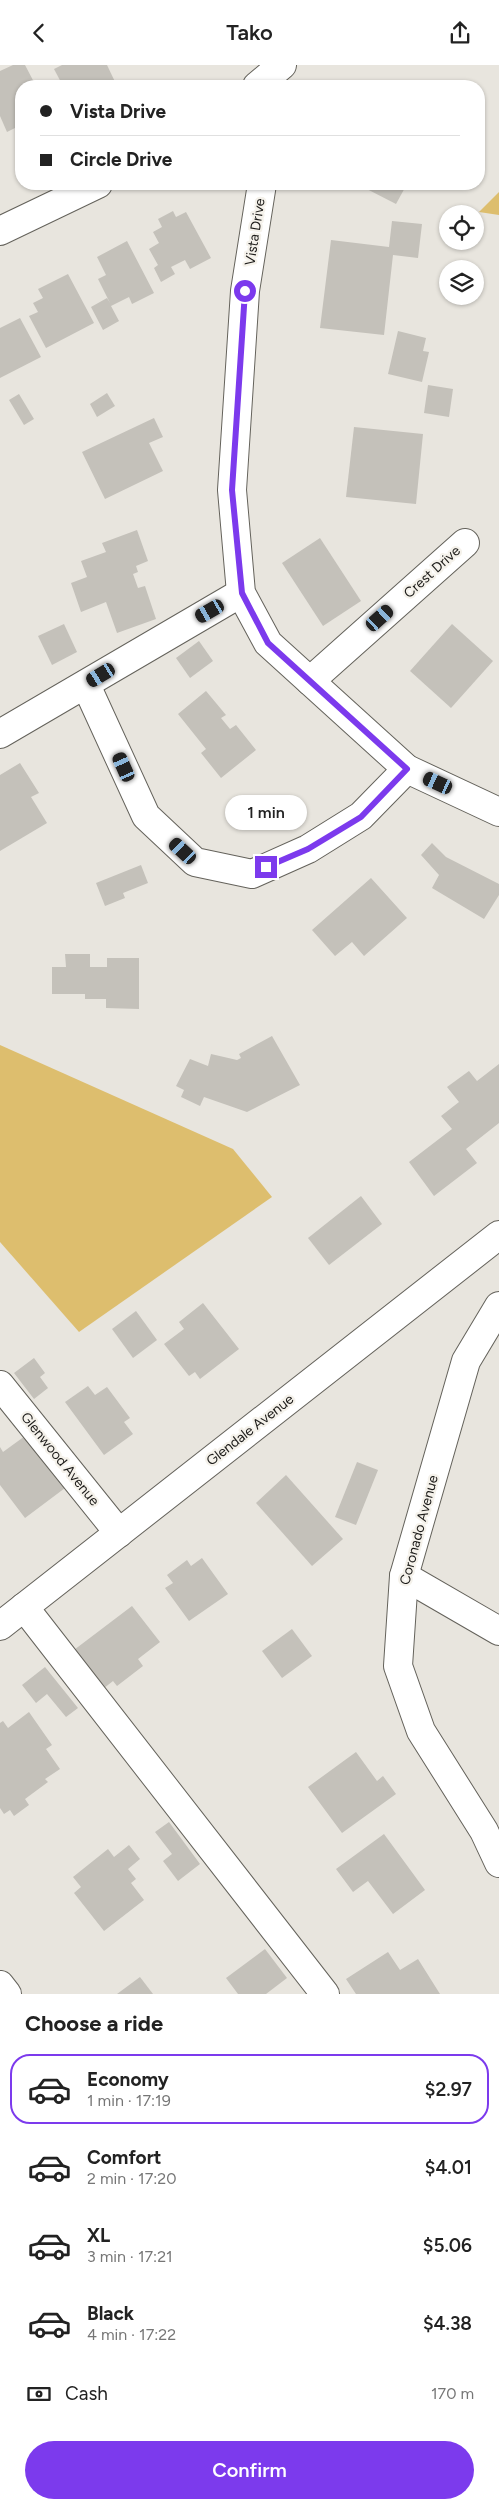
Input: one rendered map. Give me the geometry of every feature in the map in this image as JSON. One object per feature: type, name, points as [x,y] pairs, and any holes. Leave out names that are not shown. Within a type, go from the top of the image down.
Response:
[{"type":"street","points":[[268,80],[280,73]]},
{"type":"street","points":[[0,231],[85,190]]},
{"type":"street","name":"Vista Drive","points":[[261,190],[245,291],[232,490],[242,593],[268,643],[407,769],[499,812]]},
{"type":"street","name":"Crest Drive","points":[[310,681],[465,543]]},
{"type":"street","points":[[0,734],[242,593]]},
{"type":"street","points":[[86,685],[146,816],[195,862],[252,873],[268,867],[308,849],[361,817],[407,769]]},
{"type":"street","name":"Glendale Avenue","points":[[0,1626],[499,1235]]},
{"type":"street","name":"Coronado Avenue","points":[[499,1306],[466,1361],[404,1576],[398,1666],[421,1731],[484,1831],[499,1863]]},
{"type":"street","name":"Glenwood Avenue","points":[[0,1385],[119,1533]]},
{"type":"street","points":[[404,1576],[499,1631]]},
{"type":"street","points":[[24,1607],[325,1994]]},
{"type":"street","points":[[0,1985],[7,1994]]},
{"type":"shaded area","points":[[499,192],[499,215],[484,213],[484,207]]},
{"type":"shaded area","points":[[0,1045],[233,1149],[272,1197],[79,1332],[0,1242]]},
{"type":"building","points":[[13,65],[25,65],[33,80],[15,80],[15,128],[7,132],[0,116],[0,71]]},
{"type":"building","points":[[62,65],[107,65],[114,80],[60,80],[54,69]]},
{"type":"building","points":[[369,190],[404,190],[396,204]]},
{"type":"building","points":[[173,211],[176,217],[186,212],[211,258],[190,269],[185,260],[171,267],[175,274],[161,282],[154,268],[158,265],[149,249],[159,243],[153,232],[162,227],[158,219]]},
{"type":"building","points":[[392,221],[422,224],[418,258],[393,255],[384,335],[320,328],[331,240],[389,247]]},
{"type":"building","points":[[127,241],[154,293],[132,304],[129,297],[111,306],[119,321],[103,330],[91,307],[107,298],[110,303],[98,279],[106,275],[97,257]]},
{"type":"building","points":[[68,274],[94,323],[46,348],[29,316],[38,312],[33,303],[43,298],[38,289]]},
{"type":"building","points":[[20,318],[41,357],[0,378],[0,328]]},
{"type":"building","points":[[398,331],[426,338],[423,351],[429,352],[422,382],[388,374]]},
{"type":"building","points":[[428,385],[453,389],[449,417],[424,413]]},
{"type":"building","points":[[107,393],[115,406],[97,417],[90,404]]},
{"type":"building","points":[[19,394],[34,419],[24,425],[9,400]]},
{"type":"building","points":[[154,418],[163,437],[149,443],[163,471],[105,499],[82,452]]},
{"type":"building","points":[[354,427],[423,434],[416,504],[346,497]]},
{"type":"building","points":[[137,530],[148,561],[136,566],[138,572],[133,574],[138,588],[145,586],[156,619],[117,633],[106,602],[81,612],[71,583],[87,577],[81,561],[106,552],[102,543]]},
{"type":"building","points":[[320,538],[361,601],[323,626],[282,563]]},
{"type":"building","points":[[64,624],[77,652],[52,665],[38,636]]},
{"type":"building","points":[[452,624],[493,661],[451,708],[410,671]]},
{"type":"building","points":[[199,641],[213,661],[190,678],[176,658]]},
{"type":"building","points":[[206,691],[226,715],[221,718],[230,729],[236,725],[256,750],[221,778],[201,753],[206,749],[178,714]]},
{"type":"building","points":[[20,763],[39,793],[31,797],[47,823],[0,851],[0,775]]},
{"type":"building","points":[[432,843],[446,857],[499,884],[499,895],[484,919],[432,888],[439,875],[421,855]]},
{"type":"building","points":[[141,865],[148,883],[123,893],[125,898],[105,906],[96,883]]},
{"type":"building","points":[[371,878],[407,918],[364,956],[352,942],[335,956],[312,930]]},
{"type":"building","points":[[65,954],[90,954],[90,967],[107,967],[107,958],[139,958],[139,1009],[106,1008],[106,999],[85,999],[85,994],[52,994],[52,967],[66,967]]},
{"type":"building","points":[[272,1036],[300,1085],[247,1112],[204,1097],[200,1106],[181,1097],[184,1090],[176,1086],[190,1059],[208,1066],[211,1054],[237,1060],[241,1058],[239,1054]]},
{"type":"building","points":[[499,1064],[499,1123],[466,1149],[477,1163],[434,1196],[409,1162],[452,1129],[441,1116],[459,1102],[447,1087],[469,1071],[477,1081]]},
{"type":"building","points":[[361,1196],[382,1224],[329,1265],[308,1238]]},
{"type":"building","points":[[203,1303],[239,1349],[200,1379],[195,1372],[189,1376],[164,1344],[184,1329],[179,1322]]},
{"type":"building","points":[[136,1311],[157,1340],[133,1358],[112,1329]]},
{"type":"building","points":[[34,1358],[45,1373],[40,1377],[48,1388],[34,1399],[14,1373]]},
{"type":"building","points":[[88,1386],[95,1395],[107,1387],[130,1418],[124,1422],[133,1434],[104,1455],[65,1402]]},
{"type":"building","points":[[25,1436],[65,1488],[25,1518],[0,1485],[0,1447],[3,1452]]},
{"type":"building","points":[[357,1462],[378,1470],[356,1525],[335,1517]]},
{"type":"building","points":[[286,1475],[343,1539],[312,1566],[256,1503]]},
{"type":"building","points":[[202,1558],[228,1594],[189,1621],[165,1588],[173,1583],[167,1575],[187,1560],[191,1566]]},
{"type":"building","points":[[132,1606],[160,1642],[138,1659],[143,1666],[117,1686],[113,1681],[99,1692],[70,1653]]},
{"type":"building","points":[[292,1629],[312,1656],[282,1678],[262,1651]]},
{"type":"building","points":[[45,1667],[78,1708],[66,1717],[47,1694],[36,1703],[22,1685]]},
{"type":"building","points":[[29,1712],[52,1745],[46,1749],[60,1769],[45,1779],[48,1782],[25,1799],[29,1805],[14,1816],[10,1810],[4,1814],[0,1808],[0,1723],[3,1721],[8,1728]]},
{"type":"building","points":[[356,1752],[377,1781],[383,1776],[396,1794],[342,1833],[308,1787]]},
{"type":"building","points":[[169,1822],[200,1864],[178,1881],[163,1861],[172,1854],[155,1832]]},
{"type":"building","points":[[384,1834],[425,1890],[393,1914],[368,1881],[353,1892],[336,1869]]},
{"type":"building","points":[[129,1845],[140,1859],[128,1869],[136,1879],[131,1883],[144,1900],[104,1931],[74,1893],[81,1887],[73,1877],[108,1849],[114,1857]]},
{"type":"building","points":[[265,1949],[287,1978],[266,1994],[238,1994],[226,1978]]},
{"type":"building","points":[[388,1952],[400,1970],[418,1959],[440,1994],[356,1994],[346,1979]]},
{"type":"building","points":[[140,1977],[153,1994],[117,1994]]},
{"type":"route","points":[[245,291],[232,490],[242,593],[268,643],[407,769],[361,817],[308,849],[266,867]]}]
